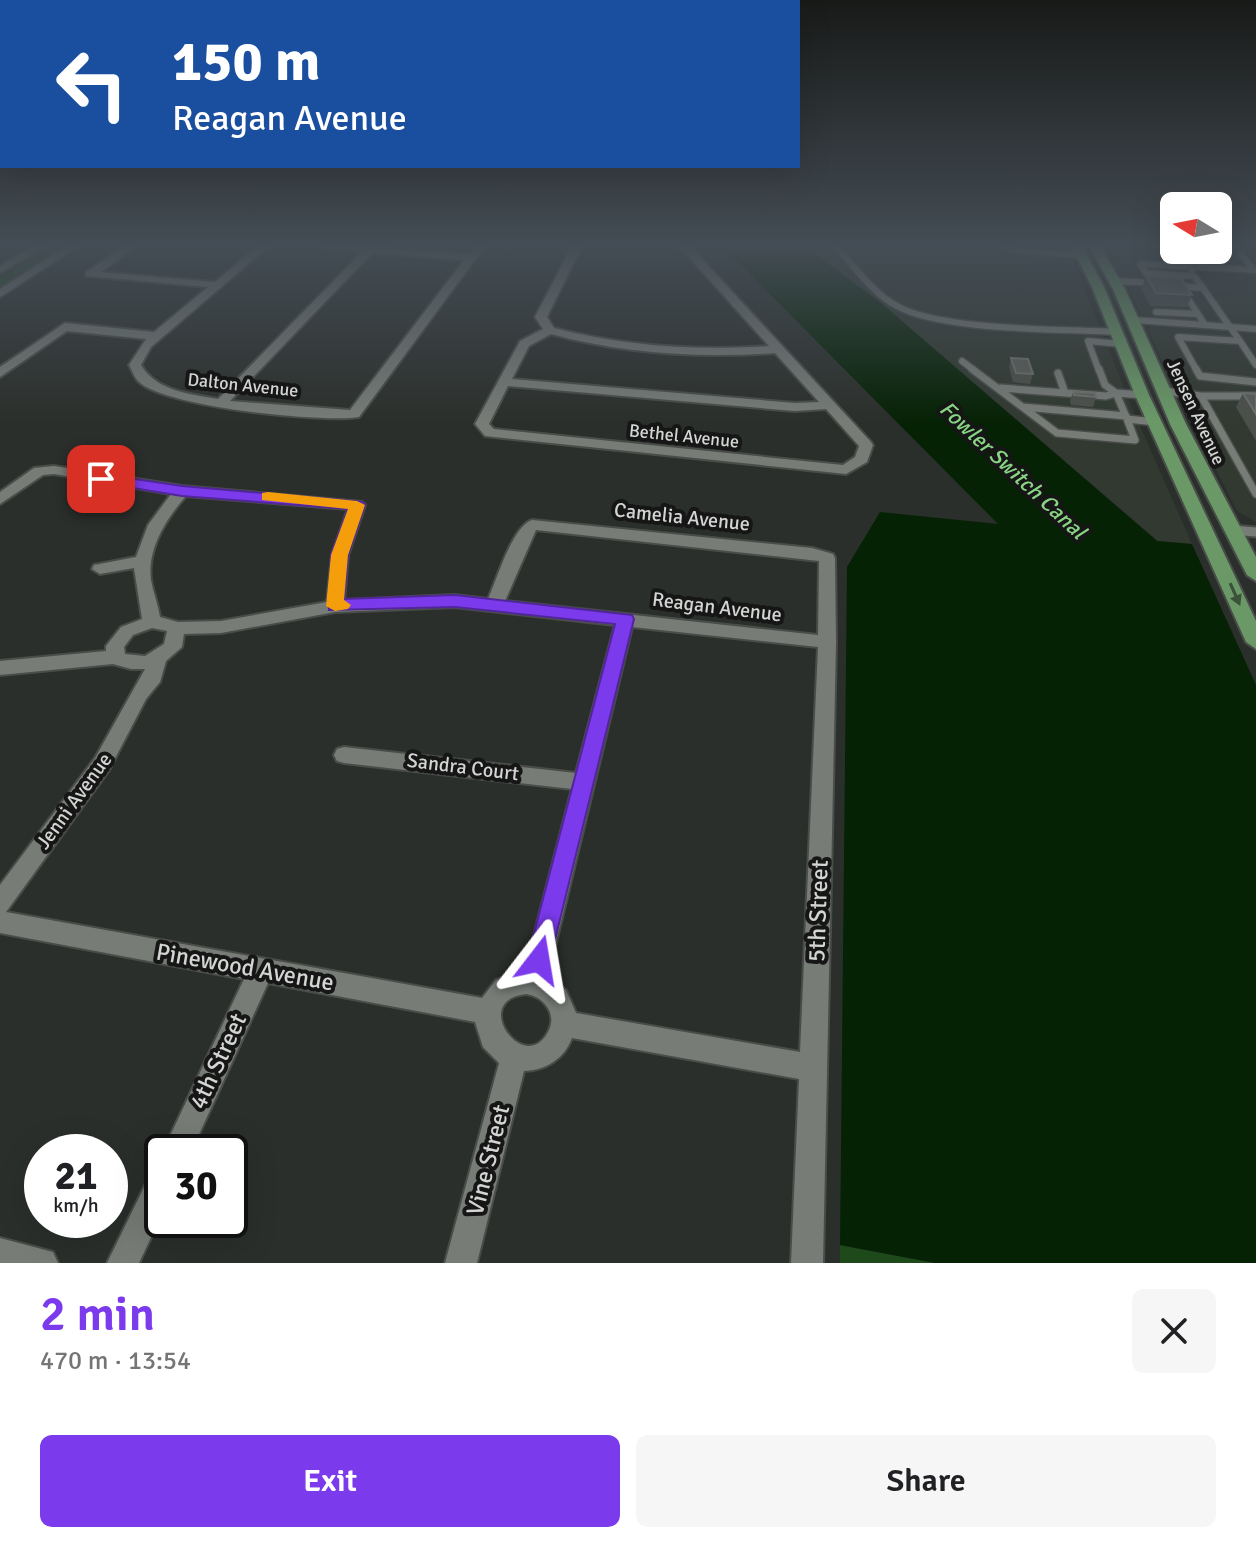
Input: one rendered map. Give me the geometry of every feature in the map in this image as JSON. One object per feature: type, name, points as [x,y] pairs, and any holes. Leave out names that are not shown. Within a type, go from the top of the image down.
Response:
[{"type":"main road","points":[[1105,305],[1142,395],[1256,642]]},
{"type":"main road","points":[[1115,305],[1126,329],[1143,345]]},
{"type":"main road","name":"Jensen Avenue","points":[[1127,305],[1197,462],[1256,575]]},
{"type":"main road","points":[[1119,338],[1135,353],[1150,385],[1164,391]]},
{"type":"main road","points":[[1142,395],[1154,400],[1172,436],[1197,462]]},
{"type":"main road","points":[[1168,451],[1186,469],[1211,518],[1233,530]]},
{"type":"street","points":[[0,373],[65,327],[156,336],[193,305]]},
{"type":"street","points":[[221,403],[316,305]]},
{"type":"street","name":"Dalton Avenue","points":[[156,336],[138,356],[135,373],[154,390],[221,403],[354,414],[435,305]]},
{"type":"street","points":[[545,305],[541,317],[550,330],[599,341],[733,352],[777,349]]},
{"type":"street","name":"Bethel Avenue","points":[[550,330],[524,344],[482,424],[490,433],[504,437],[846,470],[862,459],[866,445],[737,305]]},
{"type":"street","name":"Bethel Avenue","points":[[503,382],[795,407],[829,405]]},
{"type":"street","points":[[0,499],[39,471],[54,470],[182,491],[357,505],[340,555],[335,606]]},
{"type":"street","points":[[122,654],[143,625],[141,602],[146,597],[144,561],[156,521],[182,491]]},
{"type":"street","name":"Camelia Avenue","points":[[495,603],[524,534],[532,525],[812,553],[827,558]]},
{"type":"street","name":"5th Street","points":[[807,1263],[827,558]]},
{"type":"street","points":[[100,569],[144,561]]},
{"type":"street","name":"Reagan Avenue","points":[[176,635],[213,634],[221,627],[335,606],[409,601],[495,603],[827,642]]},
{"type":"street","points":[[534,983],[625,619]]},
{"type":"street","points":[[0,668],[59,661],[69,664],[122,654],[158,658],[176,635],[166,623],[143,625]]},
{"type":"street","points":[[122,654],[134,690],[139,695]]},
{"type":"street","name":"Jenni Avenue","points":[[0,904],[102,764],[139,695],[150,682],[158,658]]},
{"type":"street","name":"Sandra Court","points":[[344,755],[582,782]]},
{"type":"street","name":"Pinewood Avenue","points":[[0,922],[489,1012]]},
{"type":"street","name":"4th Street","points":[[184,1134],[261,970]]},
{"type":"street","points":[[534,983],[553,991],[560,1001],[564,1024],[552,1046],[541,1054],[514,1057],[496,1046],[490,1036],[489,1012],[494,1002],[510,987],[534,983]]},
{"type":"street","points":[[564,1024],[813,1068]]},
{"type":"street","name":"Vine Street","points":[[461,1263],[514,1057]]},
{"type":"street","points":[[123,1263],[144,1219]]},
{"type":"street","points":[[0,1253],[42,1263]]},
{"type":"lane","points":[[898,305],[904,310],[982,323],[1119,338]]},
{"type":"lane","points":[[1191,305],[1205,325]]},
{"type":"lane","points":[[1215,305],[1256,365]]},
{"type":"lane","points":[[1156,312],[1198,314]]},
{"type":"lane","points":[[1134,320],[1256,329]]},
{"type":"lane","points":[[1240,341],[1178,337],[1200,376],[1256,382]]},
{"type":"lane","points":[[962,361],[1057,433],[1135,440],[1116,393],[1105,385],[1088,341],[1119,338]]},
{"type":"lane","points":[[1058,373],[1065,393]]},
{"type":"lane","points":[[999,388],[1106,396],[1116,393],[1142,395]]},
{"type":"lane","points":[[1164,391],[1201,396],[1256,396]]},
{"type":"lane","points":[[1201,396],[1256,494]]},
{"type":"lane","points":[[1023,407],[1155,422]]},
{"type":"lane","points":[[1233,530],[1256,532]]},
{"type":"shaded area","points":[[883,305],[1091,305],[1192,544],[1158,541]]},
{"type":"shaded area","points":[[1136,305],[1256,305],[1256,522],[1237,511],[1182,403],[1189,399],[1181,384],[1171,379],[1147,329],[1154,325],[1151,318],[1140,314]]},
{"type":"shaded area","points":[[840,1245],[935,1263],[840,1263]]},
{"type":"water","name":"Fowler Switch Canal","points":[[781,305],[883,305],[1157,541],[1192,544],[1256,685],[1256,1263],[935,1263],[840,1245],[847,567],[880,512],[998,524]]},
{"type":"building","points":[[1011,358],[1028,359],[1033,374],[1016,373]]},
{"type":"building","points":[[1073,392],[1095,393],[1096,397],[1074,395]]},
{"type":"building","points":[[1243,393],[1256,394],[1256,414]]},
{"type":"slow traffic","points":[[268,497],[357,505],[340,555],[335,606],[342,605]]},
{"type":"route","points":[[101,479],[182,491],[357,505],[340,555],[335,606],[455,601],[625,619],[539,960]]}]
